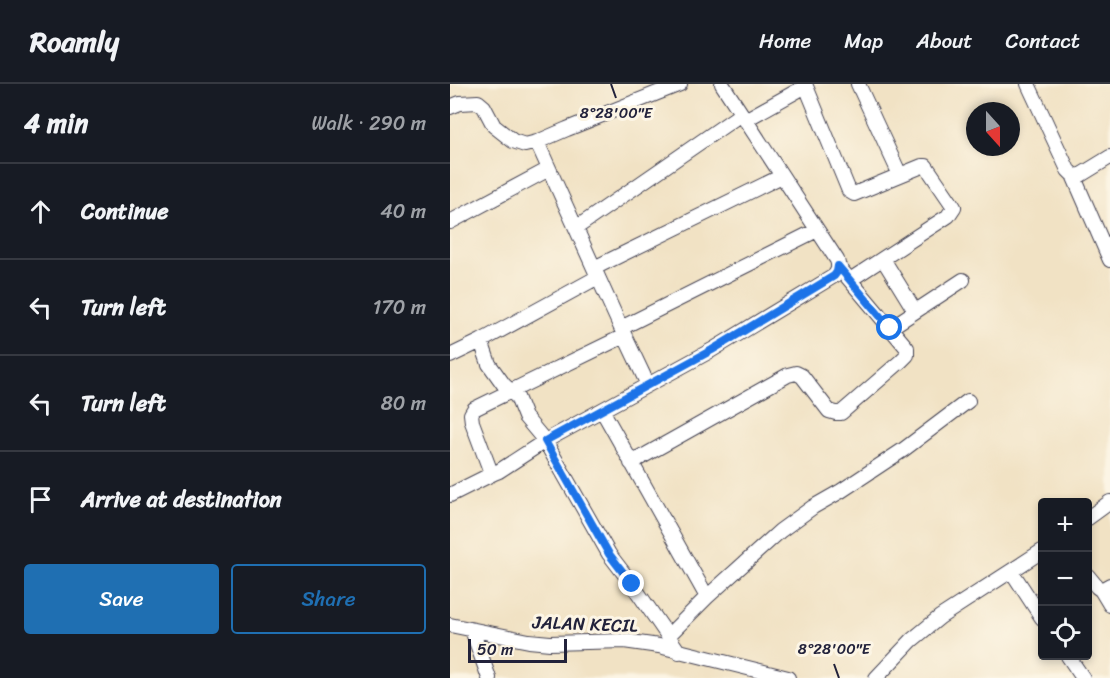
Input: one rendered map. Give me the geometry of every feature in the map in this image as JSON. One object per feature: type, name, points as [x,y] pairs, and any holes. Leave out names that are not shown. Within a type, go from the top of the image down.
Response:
[{"type":"street","points":[[450,107],[460,103],[478,102],[494,126],[513,141],[525,144],[537,142],[680,84]]},
{"type":"street","points":[[450,495],[499,471],[545,441],[712,350],[834,276],[837,272],[837,260],[722,84]]},
{"type":"street","points":[[858,84],[900,175]]},
{"type":"street","points":[[1028,84],[1068,170],[1073,175],[1110,260]]},
{"type":"street","points":[[576,228],[743,117],[806,85],[849,191],[854,194],[921,166],[926,166],[954,207],[948,216],[850,280]]},
{"type":"street","points":[[537,142],[648,385]]},
{"type":"street","points":[[1073,175],[1079,176],[1110,157]]},
{"type":"street","points":[[450,222],[549,169]]},
{"type":"street","points":[[450,356],[481,341],[596,273],[782,176]]},
{"type":"street","points":[[494,473],[490,470],[472,422],[471,414],[474,409],[512,392],[818,230]]},
{"type":"street","points":[[883,259],[915,311]]},
{"type":"street","points":[[632,463],[788,375],[795,373],[802,376],[829,411],[841,413],[902,362],[908,355],[907,348],[838,266]]},
{"type":"street","points":[[890,328],[963,280]]},
{"type":"street","points":[[481,341],[489,364],[504,385],[517,397],[525,417],[545,441],[609,554],[679,652]]},
{"type":"street","points":[[668,636],[706,597],[780,531],[813,507],[903,450],[968,401]]},
{"type":"street","points":[[602,410],[706,597]]},
{"type":"street","points":[[1092,515],[1110,502]]},
{"type":"street","points":[[876,678],[912,640],[940,618],[1039,552]]},
{"type":"street","points":[[1012,572],[1038,612]]},
{"type":"street","points":[[1092,581],[1097,587],[1105,588],[1110,605]]},
{"type":"street","name":"JALAN KECIL","points":[[450,625],[529,641],[550,643],[624,641],[659,646],[788,678]]},
{"type":"street","points":[[472,630],[489,678]]},
{"type":"street","points":[[1071,660],[1083,678]]},
{"type":"route","points":[[632,584],[609,554],[545,441],[712,350],[834,276],[838,266],[890,328]]}]
